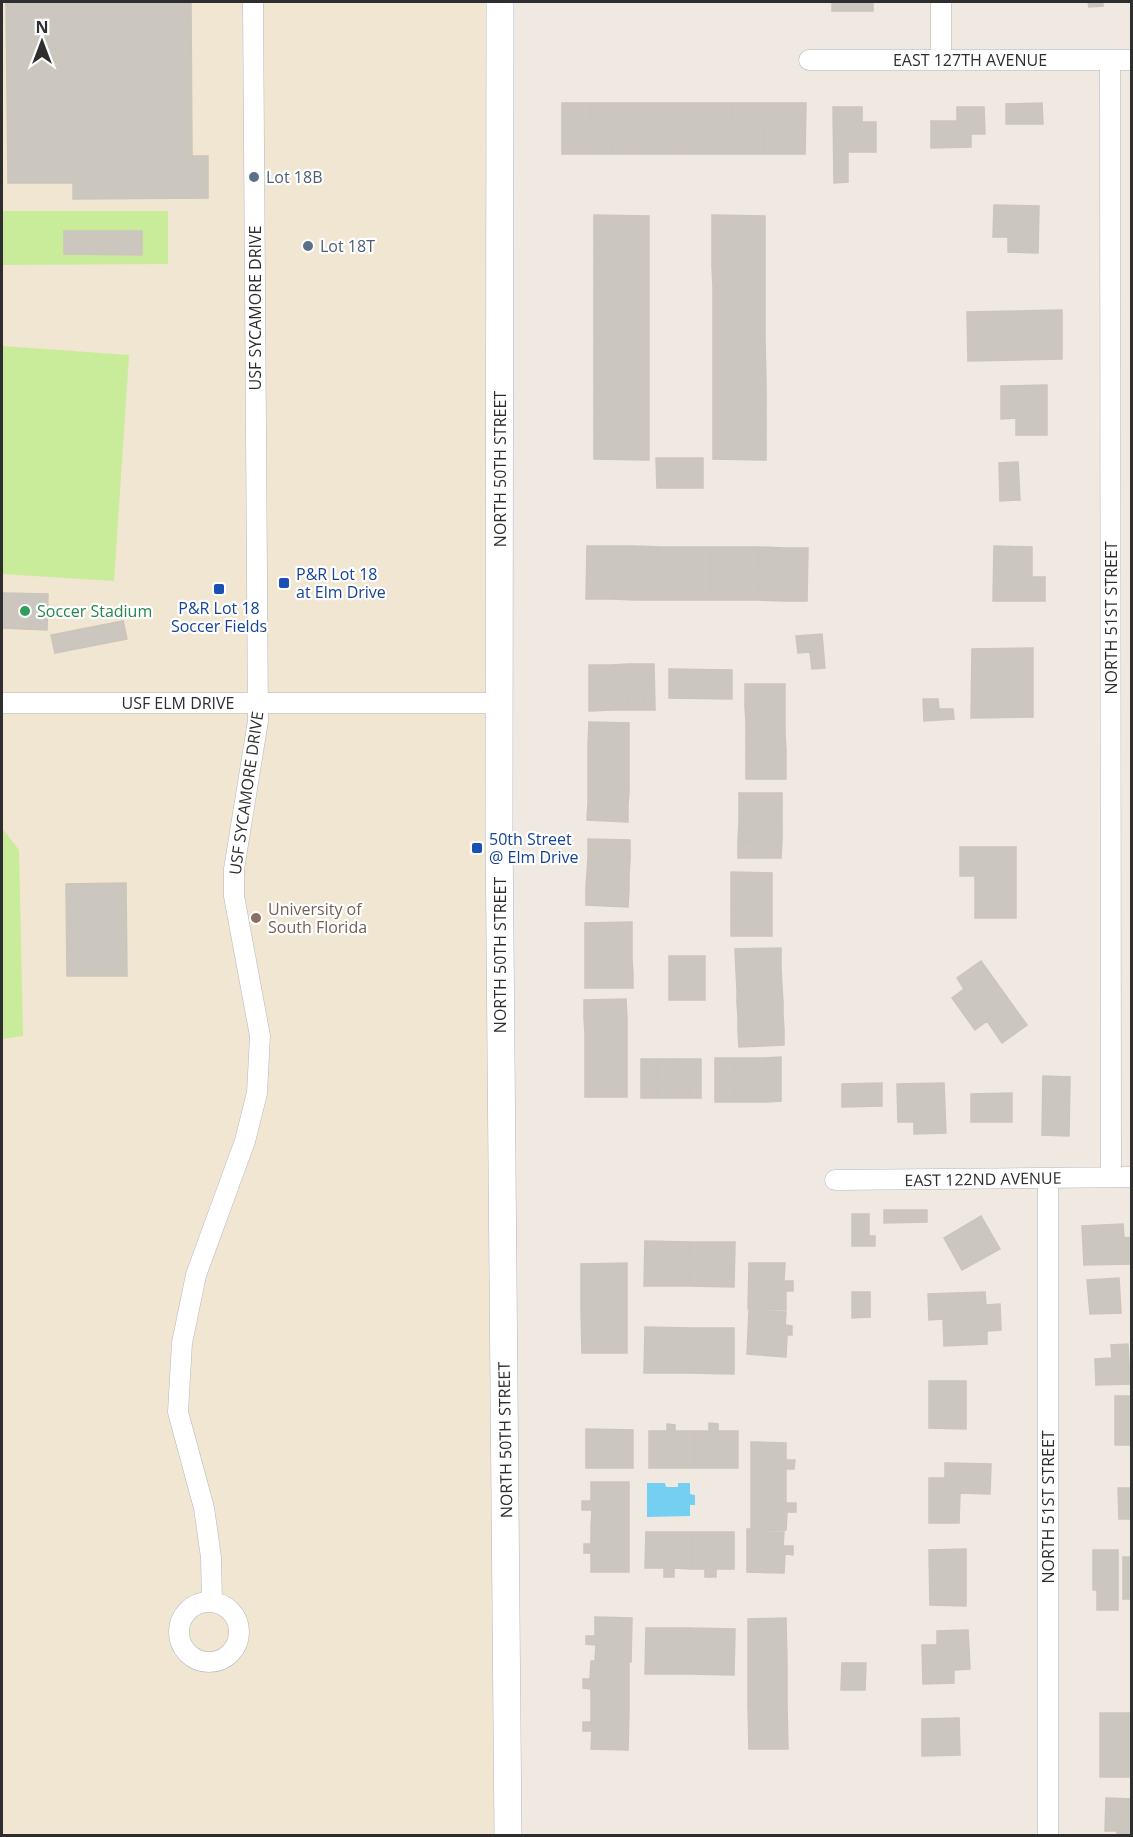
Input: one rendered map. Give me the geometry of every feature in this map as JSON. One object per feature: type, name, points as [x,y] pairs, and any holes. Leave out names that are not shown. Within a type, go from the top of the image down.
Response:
[{"type":"street","name":"USF SYCAMORE DRIVE","points":[[212,1602],[211,1557],[204,1508],[178,1412],[182,1343],[196,1275],[245,1141],[257,1094],[260,1036],[234,896],[234,869],[258,721],[254,2]]},
{"type":"street","name":"NORTH 50TH STREET","points":[[500,2],[499,702],[508,1836]]},
{"type":"street","points":[[941,2],[941,60]]},
{"type":"street","name":"EAST 127TH AVENUE","points":[[808,60],[1131,60]]},
{"type":"street","name":"NORTH 51ST STREET","points":[[1110,60],[1111,1177]]},
{"type":"street","name":"USF ELM DRIVE","points":[[2,703],[499,702]]},
{"type":"street","name":"EAST 122ND AVENUE","points":[[835,1180],[1131,1177]]},
{"type":"street","name":"NORTH 51ST STREET","points":[[1047,1179],[1048,1836]]},
{"type":"shaded area","name":"University of South Florida","points":[[2,2],[512,2],[510,1835],[2,1836]]},
{"type":"green space","points":[[2,211],[168,211],[168,264],[2,265]]},
{"type":"green space","points":[[2,346],[129,355],[114,581],[2,574]]},
{"type":"green space","points":[[2,828],[19,850],[23,1036],[2,1039]]},
{"type":"water","points":[[647,1483],[665,1483],[666,1487],[678,1487],[678,1483],[690,1483],[690,1494],[695,1495],[695,1505],[690,1505],[690,1516],[647,1517]]},
{"type":"building","points":[[6,2],[191,2],[192,156],[208,156],[208,198],[73,199],[73,183],[8,183]]},
{"type":"building","points":[[832,2],[873,2],[873,11],[832,11]]},
{"type":"building","points":[[1088,2],[1103,2],[1103,6],[1089,7]]},
{"type":"building","points":[[562,103],[591,103],[590,154],[562,154]]},
{"type":"building","points":[[591,103],[614,103],[612,154],[590,154]]},
{"type":"building","points":[[614,103],[634,103],[634,154],[612,154]]},
{"type":"building","points":[[634,103],[682,103],[682,154],[634,154]]},
{"type":"building","points":[[682,103],[732,103],[733,154],[682,154]]},
{"type":"building","points":[[732,103],[763,103],[764,154],[733,154]]},
{"type":"building","points":[[763,103],[786,103],[787,154],[764,154]]},
{"type":"building","points":[[786,103],[806,103],[805,154],[787,154]]},
{"type":"building","points":[[1042,103],[1043,124],[1006,124],[1006,104]]},
{"type":"building","points":[[833,107],[862,107],[862,122],[876,122],[876,152],[848,152],[848,182],[834,183]]},
{"type":"building","points":[[957,107],[984,107],[985,134],[971,134],[971,147],[931,148],[931,121],[957,121]]},
{"type":"building","points":[[994,205],[1039,206],[1038,253],[1008,252],[1008,237],[993,237]]},
{"type":"building","points":[[594,215],[649,216],[649,242],[594,241]]},
{"type":"building","points":[[712,215],[765,216],[765,244],[712,244]]},
{"type":"building","points":[[64,231],[142,231],[142,255],[64,254]]},
{"type":"building","points":[[594,241],[649,242],[649,263],[594,263]]},
{"type":"building","points":[[712,244],[765,244],[765,266],[712,266]]},
{"type":"building","points":[[594,263],[649,263],[649,286],[594,286]]},
{"type":"building","points":[[712,266],[765,266],[765,287],[713,287]]},
{"type":"building","points":[[594,286],[649,286],[649,339],[594,339]]},
{"type":"building","points":[[713,287],[765,287],[765,341],[713,340]]},
{"type":"building","points":[[1062,310],[1062,359],[968,361],[967,312]]},
{"type":"building","points":[[594,339],[649,339],[649,387],[594,387]]},
{"type":"building","points":[[713,340],[765,341],[766,384],[713,385]]},
{"type":"building","points":[[766,384],[766,412],[713,413],[713,385]]},
{"type":"building","points":[[1047,385],[1047,435],[1016,435],[1016,418],[1001,419],[1001,386]]},
{"type":"building","points":[[594,387],[649,387],[649,414],[594,413]]},
{"type":"building","points":[[766,412],[766,437],[713,437],[713,413]]},
{"type":"building","points":[[594,413],[649,414],[649,436],[594,436]]},
{"type":"building","points":[[594,436],[649,436],[649,460],[594,459]]},
{"type":"building","points":[[713,437],[766,437],[766,460],[713,459]]},
{"type":"building","points":[[656,458],[703,458],[703,488],[657,488]]},
{"type":"building","points":[[1018,462],[1020,500],[1000,501],[999,463]]},
{"type":"building","points":[[587,546],[614,546],[613,599],[586,599]]},
{"type":"building","points":[[614,546],[635,546],[634,600],[613,599]]},
{"type":"building","points":[[635,546],[659,547],[658,600],[634,600]]},
{"type":"building","points":[[994,546],[1032,547],[1032,577],[1045,577],[1045,601],[993,601]]},
{"type":"building","points":[[659,547],[711,547],[711,600],[658,600]]},
{"type":"building","points":[[711,547],[759,547],[758,600],[711,600]]},
{"type":"building","points":[[759,547],[784,548],[784,601],[758,600]]},
{"type":"building","points":[[784,548],[808,548],[807,601],[784,601]]},
{"type":"building","name":"Soccer Stadium","points":[[2,593],[48,594],[47,630],[2,628]]},
{"type":"building","points":[[123,621],[127,639],[55,653],[51,635]]},
{"type":"building","points":[[822,634],[825,668],[812,669],[810,652],[798,653],[796,636]]},
{"type":"building","points":[[1033,648],[1033,717],[971,718],[972,649]]},
{"type":"building","points":[[627,664],[643,664],[644,710],[628,710]]},
{"type":"building","points":[[627,664],[628,710],[613,710],[613,665]]},
{"type":"building","points":[[643,664],[654,664],[655,710],[644,710]]},
{"type":"building","points":[[589,665],[613,665],[613,710],[589,711]]},
{"type":"building","points":[[669,669],[732,670],[732,699],[669,698]]},
{"type":"building","points":[[745,684],[785,684],[785,706],[745,707]]},
{"type":"building","points":[[923,699],[938,699],[939,709],[953,709],[954,719],[924,721]]},
{"type":"building","points":[[785,706],[785,722],[746,722],[745,707]]},
{"type":"building","points":[[589,722],[629,723],[629,744],[588,745]]},
{"type":"building","points":[[746,722],[785,722],[785,734],[746,734]]},
{"type":"building","points":[[746,734],[785,734],[786,750],[746,750]]},
{"type":"building","points":[[629,744],[629,760],[588,760],[588,745]]},
{"type":"building","points":[[746,750],[786,750],[786,768],[746,767]]},
{"type":"building","points":[[588,760],[629,760],[629,775],[588,775]]},
{"type":"building","points":[[746,767],[786,768],[786,779],[746,779]]},
{"type":"building","points":[[588,775],[629,775],[629,791],[588,789]]},
{"type":"building","points":[[588,789],[629,791],[628,804],[588,804]]},
{"type":"building","points":[[739,793],[782,793],[782,809],[739,809]]},
{"type":"building","points":[[588,804],[628,804],[628,822],[587,820]]},
{"type":"building","points":[[739,809],[782,809],[782,823],[739,823]]},
{"type":"building","points":[[739,823],[782,823],[782,840],[738,841]]},
{"type":"building","points":[[588,839],[630,840],[630,859],[588,858]]},
{"type":"building","points":[[782,840],[781,858],[738,858],[738,841]]},
{"type":"building","points":[[960,847],[1016,847],[1016,918],[975,918],[975,876],[960,876]]},
{"type":"building","points":[[588,858],[630,859],[629,875],[587,873]]},
{"type":"building","points":[[731,872],[772,873],[772,890],[731,890]]},
{"type":"building","points":[[587,873],[629,875],[629,890],[586,887]]},
{"type":"building","points":[[126,883],[127,976],[67,976],[66,884]]},
{"type":"building","points":[[586,887],[629,890],[628,907],[586,905]]},
{"type":"building","points":[[731,890],[772,890],[772,906],[731,907]]},
{"type":"building","points":[[772,906],[772,921],[731,922],[731,907]]},
{"type":"building","points":[[772,921],[772,936],[731,936],[731,922]]},
{"type":"building","points":[[632,922],[632,944],[585,944],[585,923]]},
{"type":"building","points":[[585,944],[632,944],[632,959],[585,959]]},
{"type":"building","points":[[781,948],[781,968],[736,971],[735,949]]},
{"type":"building","points":[[669,956],[705,956],[705,1000],[669,1000]]},
{"type":"building","points":[[585,959],[632,959],[633,973],[585,974]]},
{"type":"building","points":[[981,961],[1027,1025],[1002,1043],[987,1021],[975,1030],[952,998],[964,989],[957,978]]},
{"type":"building","points":[[781,968],[782,987],[737,990],[736,971]]},
{"type":"building","points":[[633,973],[633,988],[585,988],[585,974]]},
{"type":"building","points":[[782,987],[783,1003],[737,1003],[737,990]]},
{"type":"building","points":[[626,999],[627,1019],[584,1018],[584,1000]]},
{"type":"building","points":[[737,1003],[783,1003],[783,1015],[738,1017]]},
{"type":"building","points":[[783,1015],[784,1029],[738,1031],[738,1017]]},
{"type":"building","points":[[584,1018],[627,1019],[627,1034],[585,1034]]},
{"type":"building","points":[[784,1029],[784,1045],[739,1047],[738,1031]]},
{"type":"building","points":[[585,1034],[627,1034],[627,1050],[585,1049]]},
{"type":"building","points":[[585,1049],[627,1050],[627,1064],[585,1065]]},
{"type":"building","points":[[781,1057],[781,1101],[766,1102],[765,1058]]},
{"type":"building","points":[[715,1058],[734,1058],[735,1102],[715,1102]]},
{"type":"building","points":[[734,1058],[749,1058],[751,1102],[735,1102]]},
{"type":"building","points":[[749,1058],[765,1058],[766,1102],[751,1102]]},
{"type":"building","points":[[641,1059],[657,1059],[658,1098],[641,1098]]},
{"type":"building","points":[[657,1059],[674,1059],[675,1098],[658,1098]]},
{"type":"building","points":[[674,1059],[688,1059],[689,1098],[675,1098]]},
{"type":"building","points":[[688,1059],[701,1059],[701,1098],[689,1098]]},
{"type":"building","points":[[627,1064],[627,1080],[585,1078],[585,1065]]},
{"type":"building","points":[[1043,1076],[1070,1077],[1069,1136],[1042,1135]]},
{"type":"building","points":[[585,1078],[627,1080],[627,1097],[585,1097]]},
{"type":"building","points":[[882,1083],[882,1106],[842,1107],[842,1084]]},
{"type":"building","points":[[944,1083],[946,1133],[914,1134],[914,1122],[898,1122],[897,1084]]},
{"type":"building","points":[[1012,1093],[1012,1122],[971,1122],[971,1094]]},
{"type":"building","points":[[884,1210],[927,1210],[927,1222],[884,1223]]},
{"type":"building","points":[[852,1214],[869,1214],[869,1236],[875,1236],[875,1246],[852,1246]]},
{"type":"building","points":[[981,1216],[1000,1249],[962,1270],[944,1238]]},
{"type":"building","points":[[1123,1224],[1124,1238],[1132,1237],[1132,1264],[1084,1265],[1082,1226]]},
{"type":"building","points":[[645,1241],[689,1242],[690,1286],[644,1286]]},
{"type":"building","points":[[689,1242],[735,1242],[734,1287],[690,1286]]},
{"type":"building","points":[[627,1263],[627,1309],[581,1309],[581,1264]]},
{"type":"building","points":[[749,1263],[785,1263],[784,1281],[793,1281],[793,1291],[786,1291],[786,1310],[748,1309]]},
{"type":"building","points":[[1119,1278],[1121,1313],[1090,1314],[1087,1280]]},
{"type":"building","points":[[852,1292],[870,1292],[870,1317],[852,1318]]},
{"type":"building","points":[[985,1292],[986,1305],[1000,1304],[1001,1330],[987,1331],[987,1344],[944,1346],[943,1319],[929,1320],[928,1294]]},
{"type":"building","points":[[581,1309],[627,1309],[627,1353],[582,1353]]},
{"type":"building","points":[[749,1310],[786,1312],[785,1325],[792,1326],[792,1335],[787,1335],[786,1357],[747,1354]]},
{"type":"building","points":[[645,1327],[691,1328],[690,1373],[644,1373]]},
{"type":"building","points":[[691,1328],[734,1328],[734,1374],[690,1373]]},
{"type":"building","points":[[1128,1344],[1130,1384],[1096,1385],[1095,1359],[1112,1358],[1111,1345]]},
{"type":"building","points":[[929,1381],[966,1381],[966,1429],[929,1428]]},
{"type":"building","points":[[1115,1396],[1132,1396],[1132,1445],[1115,1445]]},
{"type":"building","points":[[709,1423],[718,1424],[718,1431],[738,1431],[738,1468],[696,1468],[696,1431],[709,1431]]},
{"type":"building","points":[[667,1424],[675,1425],[675,1431],[695,1431],[695,1468],[649,1468],[649,1431],[667,1431]]},
{"type":"building","points":[[586,1429],[633,1430],[633,1468],[586,1468]]},
{"type":"building","points":[[751,1442],[786,1443],[786,1460],[795,1460],[794,1469],[786,1469],[786,1488],[751,1488]]},
{"type":"building","points":[[945,1463],[991,1464],[990,1494],[960,1493],[959,1523],[929,1523],[929,1478],[945,1478]]},
{"type":"building","points":[[591,1482],[629,1482],[629,1527],[591,1527],[592,1510],[582,1510],[582,1501],[591,1501]]},
{"type":"building","points":[[751,1488],[786,1488],[786,1503],[796,1503],[796,1512],[787,1512],[786,1530],[747,1531],[751,1529]]},
{"type":"building","points":[[1118,1488],[1132,1488],[1132,1519],[1119,1519]]},
{"type":"building","points":[[591,1527],[629,1527],[629,1572],[591,1572],[591,1553],[584,1553],[584,1544],[591,1544]]},
{"type":"building","points":[[747,1531],[784,1532],[783,1546],[793,1546],[793,1555],[785,1554],[784,1573],[747,1572]]},
{"type":"building","points":[[646,1532],[691,1532],[691,1569],[674,1568],[674,1577],[664,1577],[664,1568],[645,1568]]},
{"type":"building","points":[[692,1532],[734,1532],[734,1569],[716,1569],[716,1577],[705,1577],[705,1569],[692,1569]]},
{"type":"building","points":[[966,1549],[966,1606],[930,1605],[929,1550]]},
{"type":"building","points":[[1093,1550],[1118,1550],[1118,1610],[1097,1610],[1097,1590],[1093,1590]]},
{"type":"building","points":[[1123,1557],[1132,1557],[1132,1599],[1123,1599]]},
{"type":"building","points":[[595,1617],[632,1618],[631,1662],[595,1661],[596,1645],[586,1644],[586,1636],[595,1636]]},
{"type":"building","points":[[786,1618],[787,1663],[748,1663],[748,1619]]},
{"type":"building","points":[[646,1628],[691,1628],[690,1674],[645,1674]]},
{"type":"building","points":[[691,1628],[735,1629],[734,1675],[690,1674]]},
{"type":"building","points":[[968,1630],[970,1669],[954,1670],[954,1683],[923,1684],[922,1645],[937,1645],[937,1631]]},
{"type":"building","points":[[591,1661],[629,1661],[629,1709],[591,1709],[591,1689],[583,1688],[583,1679],[590,1679]]},
{"type":"building","points":[[748,1663],[787,1663],[787,1705],[748,1705]]},
{"type":"building","points":[[842,1663],[866,1663],[865,1690],[841,1690]]},
{"type":"building","points":[[748,1705],[787,1705],[788,1749],[749,1749]]},
{"type":"building","points":[[591,1709],[629,1709],[628,1750],[591,1749],[592,1731],[583,1731],[583,1722],[591,1722]]},
{"type":"building","points":[[1100,1713],[1132,1713],[1132,1777],[1100,1777]]},
{"type":"building","points":[[959,1718],[960,1755],[922,1756],[922,1719]]},
{"type":"building","points":[[1106,1798],[1132,1799],[1132,1836],[1117,1836],[1117,1831],[1105,1831]]},
{"type":"place","name":"Lot 18B","points":[[254,177]]},
{"type":"place","name":"Lot 18T","points":[[308,246]]},
{"type":"place","name":"P&R Lot 18 at Elm Drive","points":[[284,583]]},
{"type":"place","name":"P&R Lot 18 Soccer Fields","points":[[219,589]]},
{"type":"place","name":"Soccer Stadium","points":[[25,611]]},
{"type":"place","name":"50th Street @ Elm Drive","points":[[477,848]]},
{"type":"place","name":"University of South Florida","points":[[256,918]]}]
